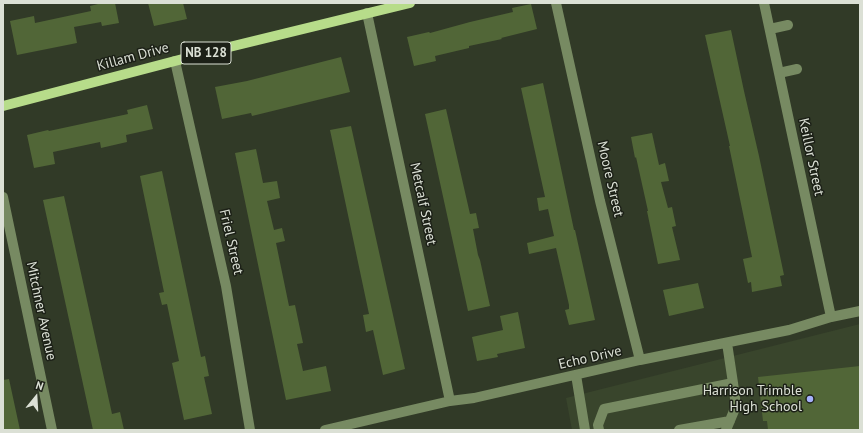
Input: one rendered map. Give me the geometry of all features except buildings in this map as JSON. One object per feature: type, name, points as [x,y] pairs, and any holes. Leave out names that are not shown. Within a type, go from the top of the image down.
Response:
[{"type":"main road","name":"Killam Drive","points":[[3,106],[175,61],[410,3]]},
{"type":"street","name":"Moore Street","points":[[556,3],[600,202],[640,360]]},
{"type":"street","name":"Keillor Street","points":[[764,3],[831,317]]},
{"type":"street","name":"Metcalf Street","points":[[367,13],[450,402]]},
{"type":"street","points":[[770,29],[788,25]]},
{"type":"street","name":"Friel Street","points":[[175,61],[226,286],[250,430]]},
{"type":"street","points":[[779,73],[797,69]]},
{"type":"street","name":"Mitchner Avenue","points":[[3,197],[52,430]]},
{"type":"street","name":"Echo Drive","points":[[325,430],[640,360],[789,330],[831,317],[860,311]]},
{"type":"street","points":[[678,430],[728,425],[736,406],[727,343]]},
{"type":"street","points":[[576,375],[585,430]]},
{"type":"street","points":[[599,430],[598,425],[604,409],[733,383]]},
{"type":"shaded area","points":[[860,324],[860,430],[572,430],[566,398]]},
{"type":"place","name":"Harrison Trimble High School","points":[[810,399]]}]
